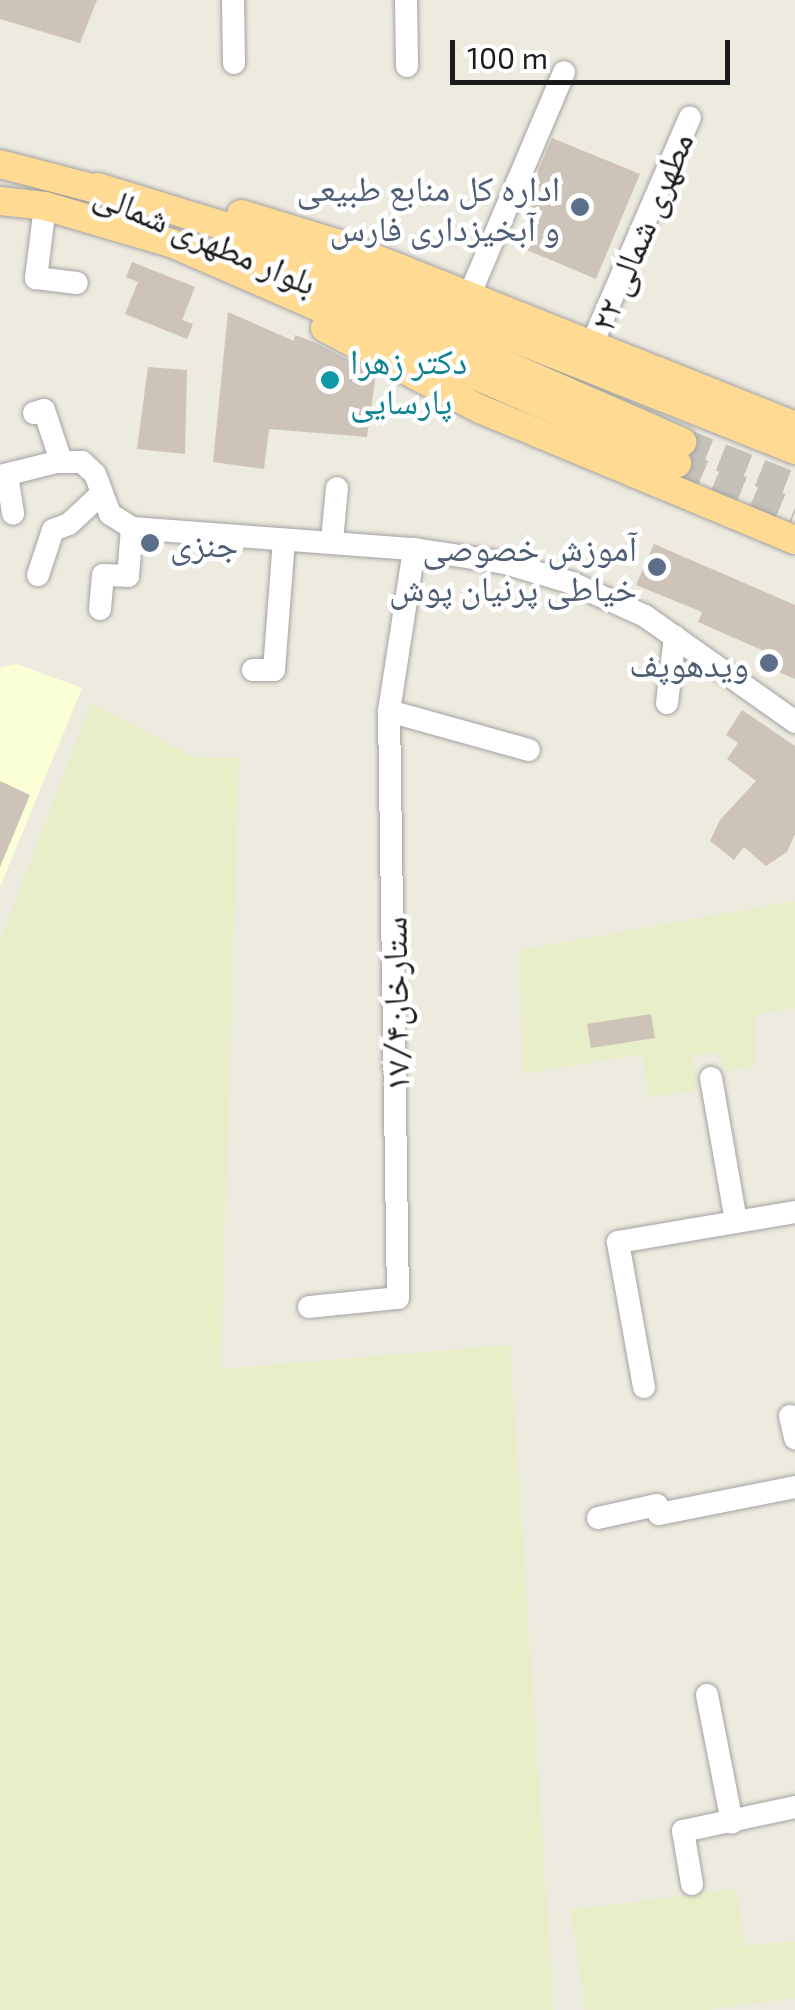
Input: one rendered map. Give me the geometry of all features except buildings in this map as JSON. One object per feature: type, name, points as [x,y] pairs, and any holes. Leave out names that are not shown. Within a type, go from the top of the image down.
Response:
[{"type":"main road","name":"بلوار مطهرى شمالى","points":[[0,164],[97,188],[680,453],[170,243],[45,206],[0,201]]},
{"type":"main road","points":[[97,188],[282,224],[795,426]]},
{"type":"main road","points":[[97,188],[257,236],[795,450]]},
{"type":"main road","points":[[170,243],[480,409],[795,540]]},
{"type":"street","points":[[233,0],[234,63]]},
{"type":"street","points":[[406,0],[407,66]]},
{"type":"street","points":[[470,296],[564,72]]},
{"type":"street","name":"مطهرى شمالى ۲۲","points":[[590,346],[690,117]]},
{"type":"street","points":[[45,206],[36,278],[76,283]]},
{"type":"street","points":[[34,412],[44,410],[62,461]]},
{"type":"street","points":[[13,514],[4,476],[62,461],[82,462],[96,474],[100,495],[110,514],[132,528],[332,540],[505,563],[572,583],[645,616],[795,722]]},
{"type":"street","points":[[332,540],[337,488]]},
{"type":"street","points":[[38,576],[53,530],[69,524],[100,495]]},
{"type":"street","points":[[100,609],[103,575],[128,576],[132,528]]},
{"type":"street","points":[[253,670],[274,670],[284,538]]},
{"type":"street","name":"ستارخان۱۷/۴","points":[[309,1307],[398,1298],[390,711],[414,549]]},
{"type":"street","points":[[668,703],[675,636]]},
{"type":"street","points":[[390,711],[529,750]]},
{"type":"street","points":[[710,1078],[736,1221]]},
{"type":"street","points":[[644,1386],[618,1242],[795,1212]]},
{"type":"street","points":[[598,1518],[656,1505],[659,1514],[795,1487]]},
{"type":"street","points":[[707,1694],[732,1823]]},
{"type":"street","points":[[692,1884],[683,1831],[795,1807]]},
{"type":"shaded area","points":[[17,664],[82,688],[0,887],[0,667]]},
{"type":"shaded area","points":[[91,703],[194,757],[239,757],[221,1369],[510,1345],[554,2010],[0,2010],[0,941]]},
{"type":"shaded area","points":[[795,901],[795,1008],[755,1015],[755,1066],[727,1070],[717,1052],[692,1056],[698,1089],[649,1098],[642,1054],[523,1074],[520,950]]},
{"type":"shaded area","points":[[737,1889],[744,1946],[795,1941],[795,1998],[708,2010],[586,2010],[570,1910]]},
{"type":"tunnel","points":[[682,442],[795,487]]},
{"type":"tunnel","points":[[677,463],[795,513]]},
{"type":"place","name":"اداره کل منابع طبیعى و آبخیزدارى فارس","points":[[580,207]]},
{"type":"place","name":"دکتر زهرا پارسایی","points":[[330,380]]},
{"type":"place","name":"جنزی","points":[[150,543]]},
{"type":"place","name":"آموزش خصوصی خیاطی پرنیان پوش","points":[[657,567]]},
{"type":"place","name":"ویدهوپف","points":[[769,663]]}]
